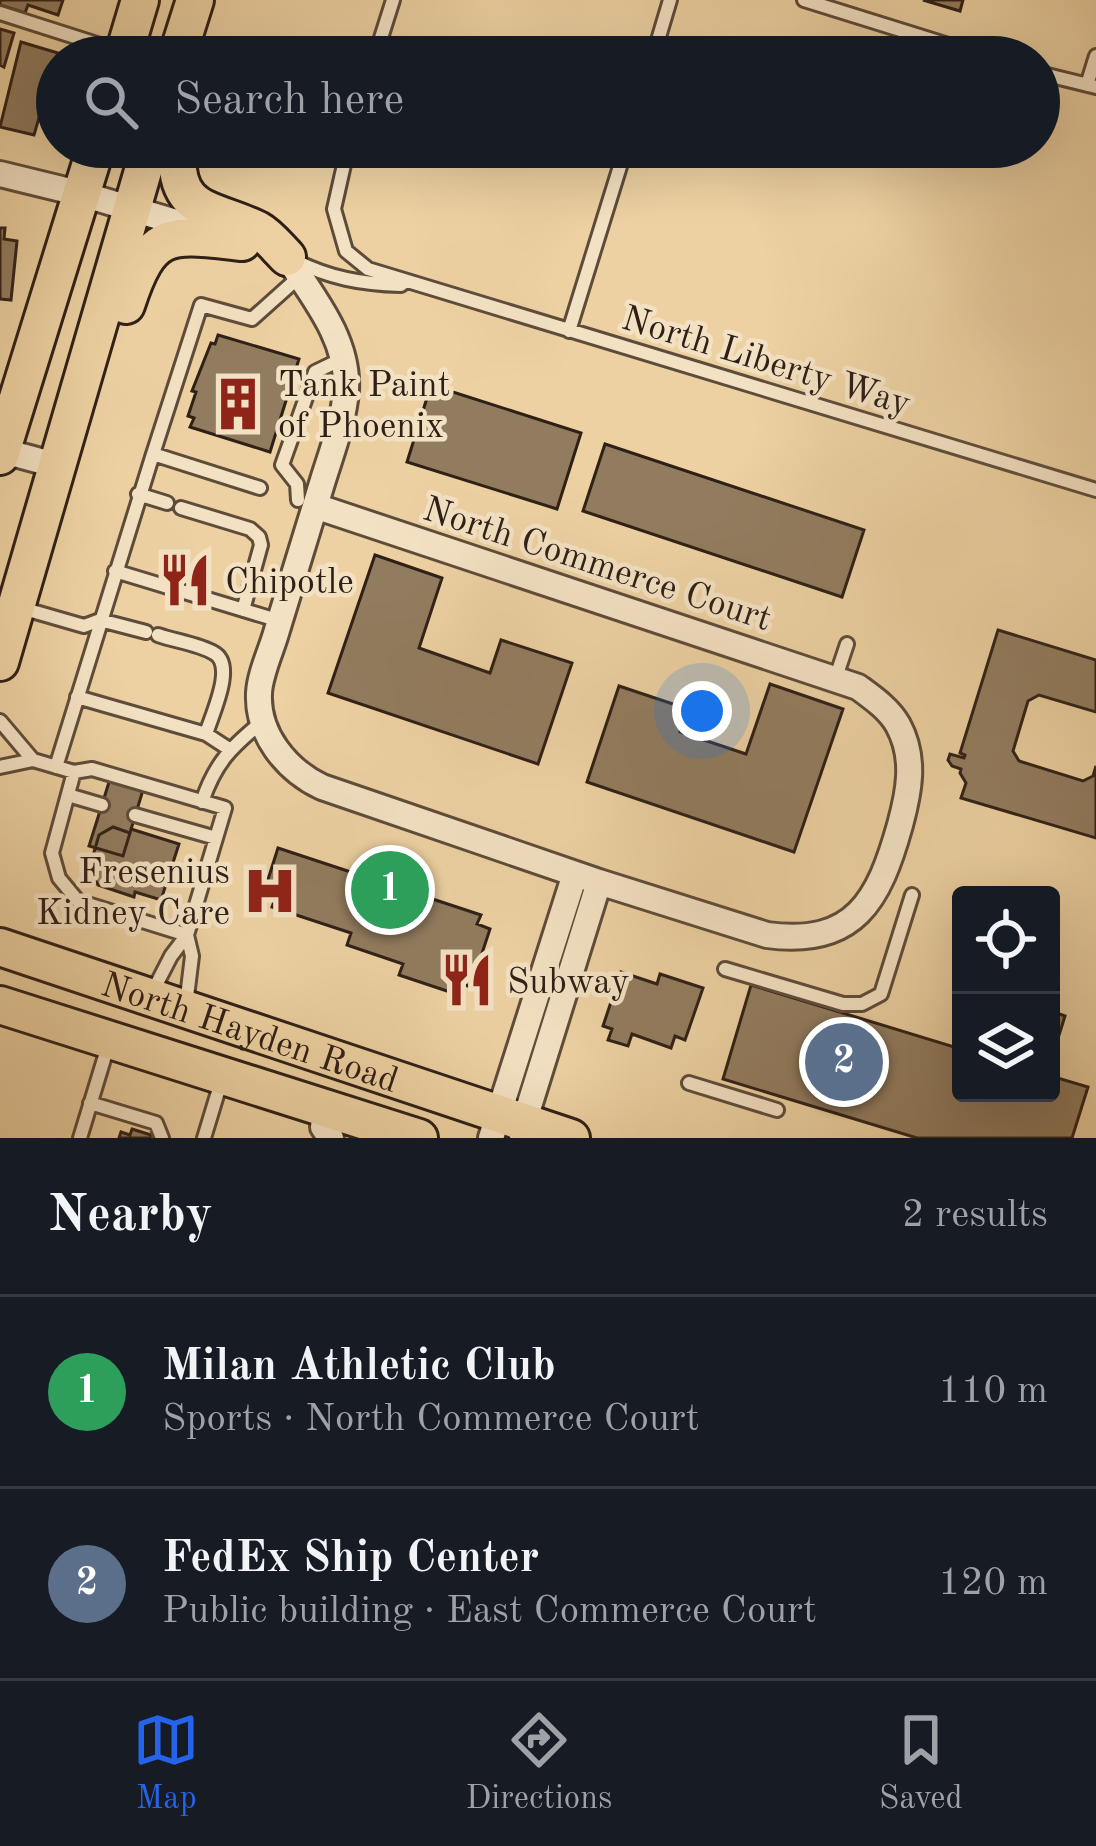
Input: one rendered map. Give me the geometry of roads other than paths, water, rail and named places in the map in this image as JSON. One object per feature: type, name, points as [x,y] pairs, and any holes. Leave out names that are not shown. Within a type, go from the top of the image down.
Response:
[{"type":"main road","points":[[130,36],[140,0]]},
{"type":"main road","points":[[183,36],[194,0]]},
{"type":"main road","points":[[198,36],[204,0]]},
{"type":"main road","points":[[0,452],[90,168]]},
{"type":"main road","points":[[0,662],[144,168]]},
{"type":"main road","points":[[178,168],[188,196],[205,211],[263,232],[294,267]]},
{"type":"main road","points":[[80,390],[108,362],[135,276],[150,250],[181,237],[242,242]]},
{"type":"main road","name":"North Hayden Road","points":[[0,947],[508,1128],[571,1138]]},
{"type":"main road","name":"North Hayden Road","points":[[0,1005],[224,1074],[328,1122],[419,1138]]},
{"type":"street","points":[[0,174],[242,242],[294,267],[341,347],[345,392],[338,430],[300,501],[280,621],[259,692],[266,733],[285,761],[310,782],[767,935],[818,935],[844,925],[881,885],[910,788],[910,765],[898,724],[880,703],[847,684]]},
{"type":"street","points":[[0,452],[58,466]]},
{"type":"street","name":"North Commerce Court","points":[[300,501],[847,684]]},
{"type":"street","points":[[508,1128],[587,878]]},
{"type":"lane","points":[[382,36],[393,0]]},
{"type":"lane","points":[[659,36],[670,0]]},
{"type":"lane","points":[[804,0],[920,36]]},
{"type":"lane","points":[[0,13],[68,36]]},
{"type":"lane","points":[[1060,78],[1092,86],[1096,56]]},
{"type":"lane","name":"North Liberty Way","points":[[343,168],[334,208],[346,251],[368,269],[1096,490]]},
{"type":"lane","points":[[569,331],[619,168]]},
{"type":"lane","points":[[56,767],[201,305],[252,319],[294,267]]},
{"type":"lane","name":"North Liberty Way","points":[[294,267],[364,284],[420,286]]},
{"type":"lane","points":[[300,501],[297,484],[282,465],[315,372],[342,358]]},
{"type":"lane","points":[[153,454],[260,488]]},
{"type":"lane","points":[[138,494],[250,529],[259,537],[261,545],[243,610]]},
{"type":"lane","points":[[115,571],[280,621]]},
{"type":"lane","points":[[17,606],[84,626],[100,620],[214,653],[226,672],[206,734]]},
{"type":"lane","points":[[847,644],[847,684]]},
{"type":"lane","points":[[77,697],[206,734],[229,749]]},
{"type":"lane","points":[[202,802],[210,778],[229,749],[263,720]]},
{"type":"lane","points":[[0,722],[33,760]]},
{"type":"lane","points":[[0,767],[33,760],[74,772],[92,769],[225,808],[188,935],[170,956],[149,999]]},
{"type":"lane","points":[[74,772],[52,854],[59,878],[78,901],[188,935]]},
{"type":"lane","points":[[68,795],[102,805]]},
{"type":"lane","points":[[135,815],[216,838]]},
{"type":"lane","points":[[724,969],[843,1004],[862,1004],[881,994],[912,895]]},
{"type":"lane","points":[[185,1010],[192,956],[188,935]]},
{"type":"lane","points":[[80,1138],[110,1039]]},
{"type":"lane","points":[[204,1138],[224,1074]]},
{"type":"lane","points":[[689,1083],[777,1110]]},
{"type":"lane","points":[[90,1103],[156,1123],[162,1138]]},
{"type":"place","name":"Tank Paint of Phoenix","points":[[238,404]]},
{"type":"place","name":"Chipotle","points":[[185,580]]},
{"type":"place","name":"Milan Athletic Club","points":[[390,890]]},
{"type":"place","name":"Fresenius Kidney Care","points":[[270,891]]},
{"type":"place","name":"Subway","points":[[467,980]]},
{"type":"place","name":"FedEx Ship Center","points":[[844,1062]]}]
